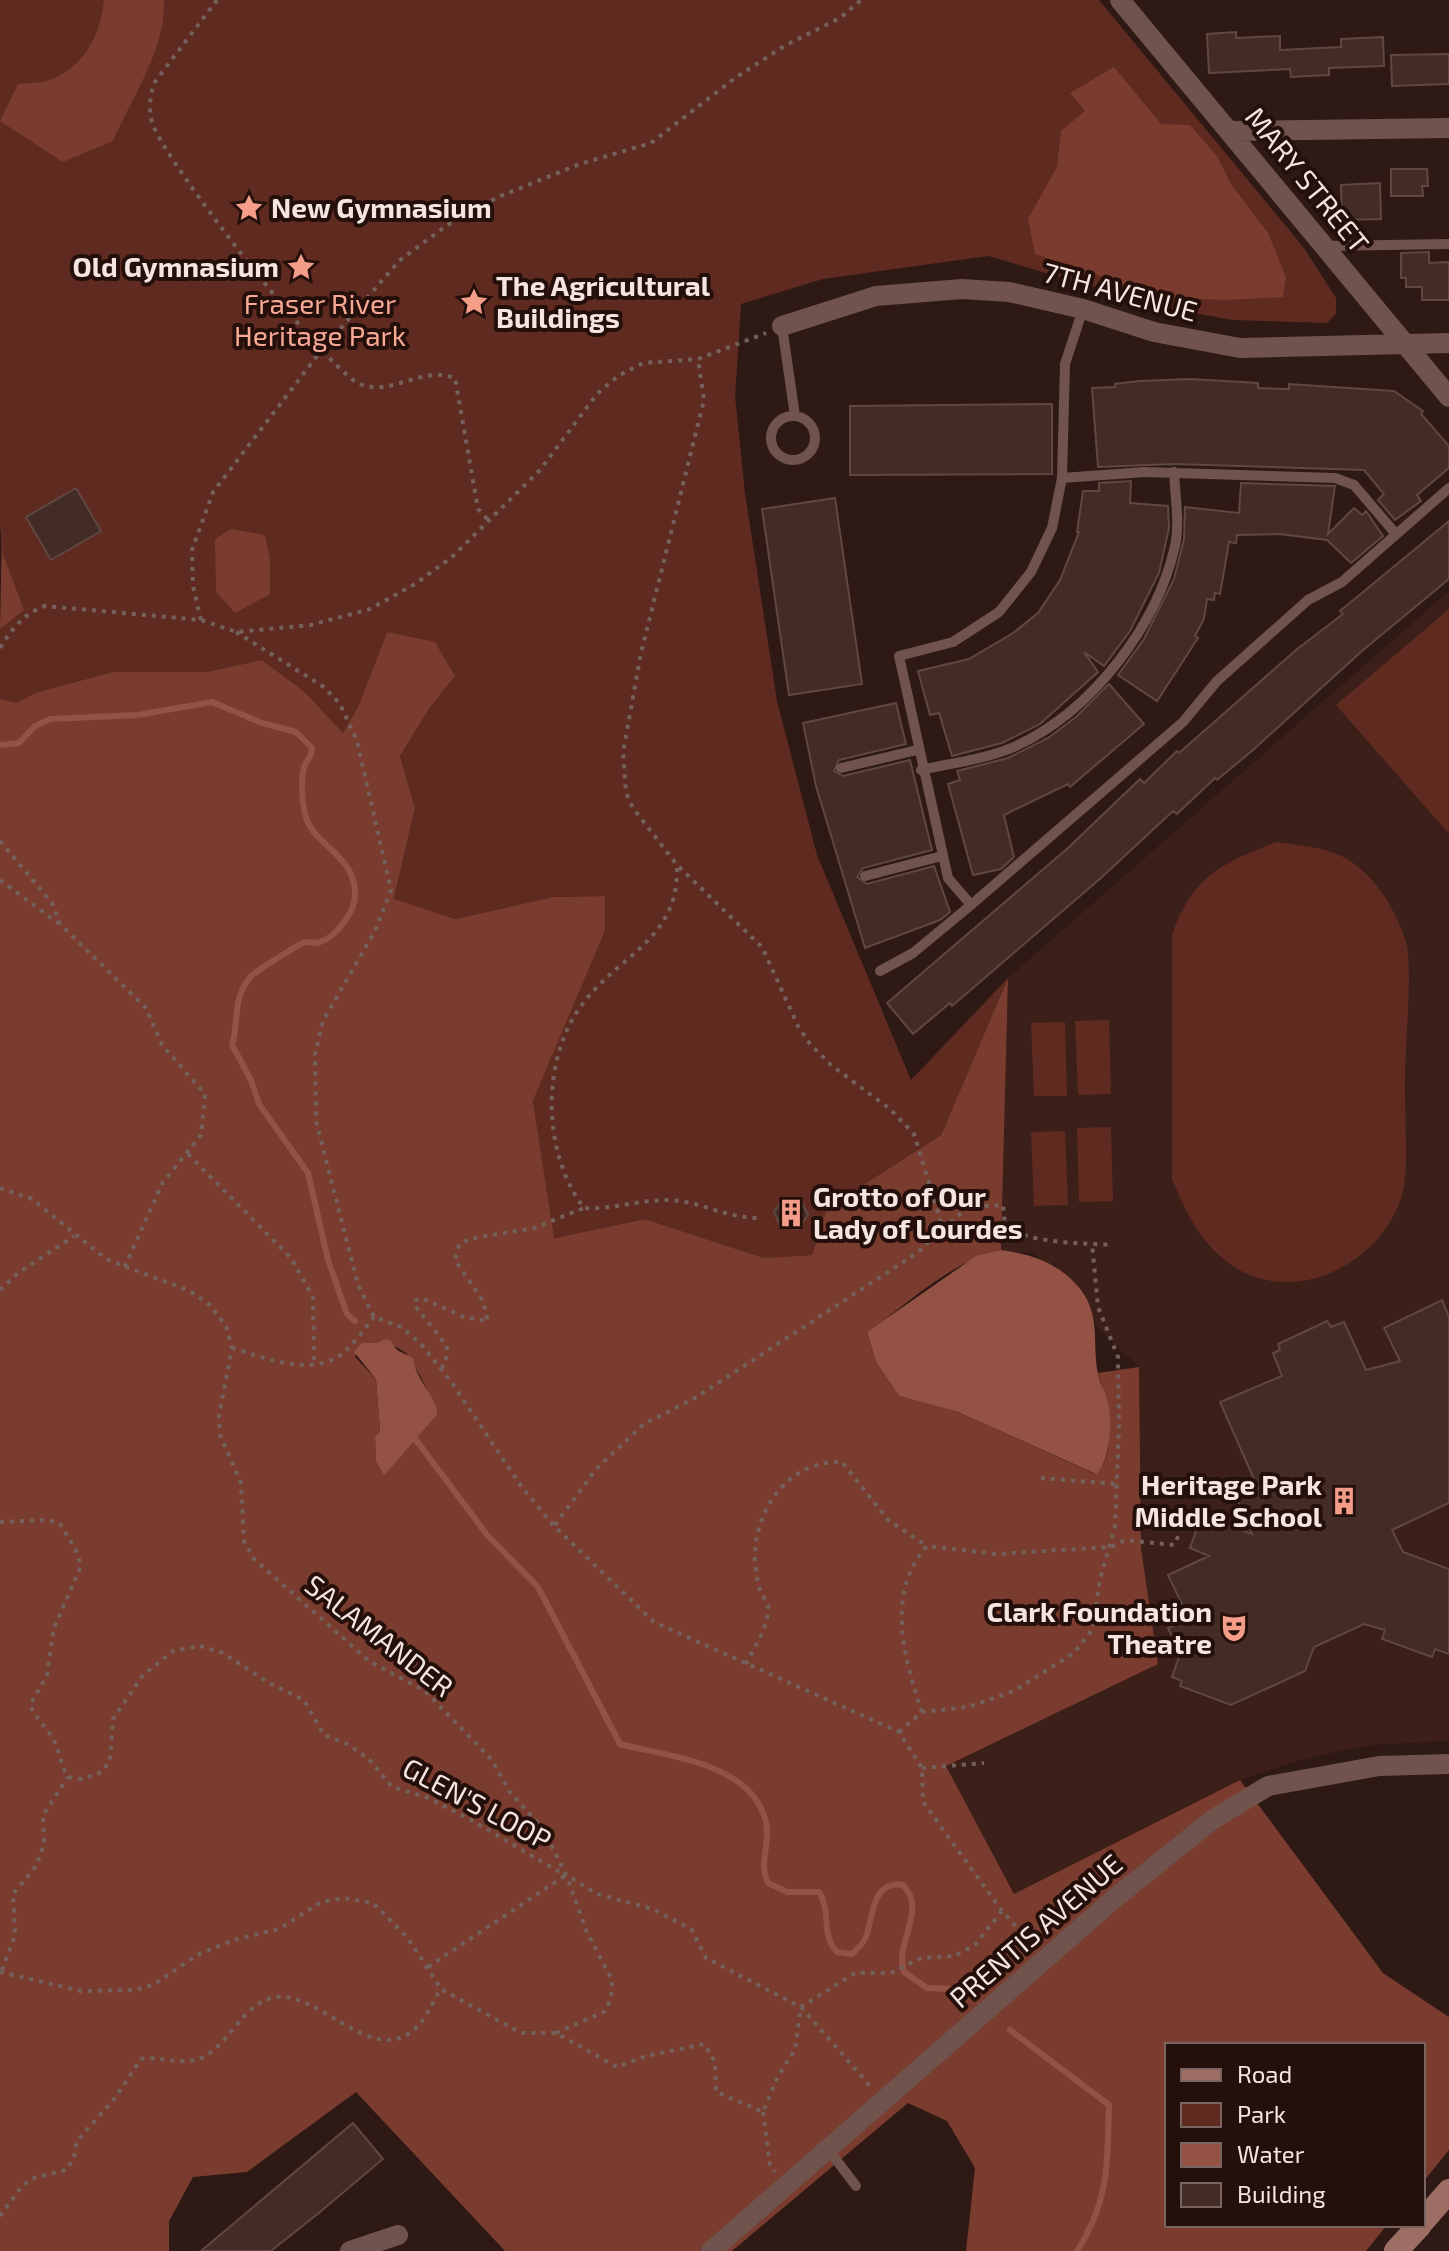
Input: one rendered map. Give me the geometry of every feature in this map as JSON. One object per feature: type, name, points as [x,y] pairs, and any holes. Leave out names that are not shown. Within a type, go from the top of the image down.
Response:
[{"type":"main road","points":[[1425,2218],[1449,2191]]},
{"type":"main road","points":[[1396,2251],[1417,2227]]},
{"type":"street","name":"MARY STREET","points":[[1120,0],[1449,397]]},
{"type":"street","points":[[1231,131],[1449,128]]},
{"type":"street","name":"7TH AVENUE","points":[[782,326],[876,296],[921,290],[1009,292],[1083,309],[1154,332],[1240,348],[1449,343]]},
{"type":"street","name":"PRENTIS AVENUE","points":[[711,2251],[1045,1958],[1212,1820],[1268,1786],[1379,1766],[1449,1764]]},
{"type":"street","points":[[350,2251],[398,2235]]},
{"type":"lane","points":[[1324,246],[1449,244]]},
{"type":"lane","points":[[971,905],[948,878],[921,770],[899,656],[953,642],[999,612],[1031,572],[1052,528],[1062,478],[1065,364],[1083,309]]},
{"type":"lane","points":[[782,326],[795,416],[813,428],[816,442],[802,459],[787,460],[775,452],[770,438],[775,424],[795,416]]},
{"type":"lane","points":[[1062,478],[1174,472],[1335,478],[1354,485],[1395,533]]},
{"type":"lane","points":[[921,770],[1016,746],[1066,713],[1114,668],[1153,612],[1176,543],[1174,472]]},
{"type":"lane","points":[[880,971],[913,953],[971,905],[1183,722],[1217,681],[1308,600],[1342,582],[1449,488]]},
{"type":"lane","points":[[841,768],[917,750]]},
{"type":"lane","points":[[865,876],[942,856]]},
{"type":"lane","points":[[828,2149],[856,2186]]},
{"type":"path","points":[[217,0],[154,83],[150,99],[154,128],[180,170],[320,352],[360,384],[383,388],[430,374],[455,378],[478,509],[489,521]]},
{"type":"path","points":[[201,620],[191,567],[202,513],[213,492],[320,352],[399,261],[446,226],[537,181],[651,143],[735,78],[786,45],[840,18],[861,0]]},
{"type":"path","points":[[236,632],[311,625],[370,609],[415,584],[452,557],[540,470],[597,394],[618,376],[643,363],[698,359],[751,340]]},
{"type":"path","points":[[698,359],[704,400],[641,653],[622,772],[633,808],[677,865],[762,947],[798,1026],[810,1044],[831,1065],[890,1109],[914,1134],[943,1229]]},
{"type":"path","points":[[0,648],[16,624],[30,612],[45,606],[201,620],[236,632],[324,687],[340,704],[357,741],[391,890],[375,931],[323,1021],[315,1054],[316,1121],[354,1272],[374,1317],[401,1327],[440,1368],[521,1486],[554,1526],[654,1622],[899,1732],[922,1768],[923,1802],[1002,1911],[1045,1958]]},
{"type":"path","points":[[0,841],[52,903],[60,924]]},
{"type":"path","points":[[584,1208],[571,1191],[559,1164],[552,1117],[561,1044],[584,1002],[662,925],[674,904],[677,865]]},
{"type":"path","points":[[0,880],[60,924],[146,1008],[162,1045],[205,1094],[201,1135],[163,1182],[124,1268]]},
{"type":"path","points":[[188,1154],[291,1258],[313,1297],[314,1364]]},
{"type":"path","points":[[0,1188],[32,1199],[74,1236],[124,1268],[190,1291],[210,1305],[226,1326],[232,1348],[280,1363],[314,1364],[337,1358],[374,1317]]},
{"type":"path","points":[[440,1368],[446,1363],[447,1346],[415,1306],[416,1300],[421,1298],[464,1317],[488,1321],[483,1301],[455,1260],[459,1245],[469,1239],[534,1228],[584,1208],[605,1210],[672,1200],[718,1213],[761,1218]]},
{"type":"path","points":[[554,1526],[596,1469],[644,1424],[695,1398],[917,1253],[968,1207],[1003,1205],[1005,1225],[1011,1230],[1045,1239],[1112,1245]]},
{"type":"path","points":[[0,1290],[18,1273],[74,1236]]},
{"type":"path","points":[[899,1732],[922,1712],[968,1707],[1014,1691],[1074,1653],[1092,1630],[1100,1579],[1111,1547],[1116,1484],[1118,1357],[1098,1307],[1092,1244]]},
{"type":"path","name":"SALAMANDER","points":[[232,1348],[219,1416],[220,1435],[241,1483],[244,1541],[254,1559],[369,1661],[425,1691],[492,1760],[509,1791],[544,1830],[566,1875],[586,1930],[612,1980],[611,1999],[604,2012],[556,2033]]},
{"type":"path","points":[[746,1664],[759,1638],[768,1607],[760,1590],[755,1553],[765,1506],[790,1477],[825,1461],[842,1462],[888,1520],[927,1546],[996,1554],[1111,1547],[1125,1540],[1174,1545],[1183,1526],[1210,1509]]},
{"type":"path","points":[[1041,1478],[1116,1484]]},
{"type":"path","points":[[0,1522],[48,1520],[60,1524],[81,1566],[75,1586],[54,1628],[47,1675],[30,1705],[35,1717],[54,1739],[60,1765],[68,1777],[43,1815],[44,1842],[37,1865],[13,1894],[15,1935],[1,1971],[81,1991],[136,1990],[155,1984],[197,1955],[234,1940],[279,1929],[321,1902],[343,1898],[373,1903],[407,1937],[441,1989],[521,2033],[556,2033],[617,2067],[646,2056],[704,2044],[715,2062],[716,2092],[763,2112]]},
{"type":"path","points":[[922,1712],[900,1628],[905,1589],[915,1559],[927,1546]]},
{"type":"path","name":"GLEN'S LOOP","points":[[68,1777],[82,1779],[102,1772],[110,1761],[113,1719],[143,1675],[173,1651],[200,1646],[223,1653],[269,1683],[304,1700],[324,1735],[347,1744],[369,1759],[392,1787],[426,1797],[566,1875]]},
{"type":"path","points":[[922,1768],[984,1763]]},
{"type":"path","points":[[428,1968],[566,1875],[597,1894],[653,1909],[691,1929],[706,1958],[801,2007],[882,2101]]},
{"type":"path","points":[[786,2186],[770,2165],[763,2112],[778,2076],[795,2050],[801,2007],[855,1973],[891,1973],[921,1958],[954,1956],[975,1945],[1002,1911]]},
{"type":"path","points":[[0,2216],[23,2185],[34,2178],[66,2170],[74,2158],[77,2141],[115,2098],[141,2059],[194,2060],[209,2053],[260,2003],[277,1997],[297,2000],[365,2035],[385,2038],[405,2036],[419,2026],[441,1989]]},
{"type":"shaded area","points":[[104,0],[164,0],[160,37],[113,141],[63,162],[0,121],[18,84],[50,80],[81,58],[95,37]]},
{"type":"shaded area","points":[[1114,67],[1161,124],[1190,125],[1217,156],[1231,184],[1268,233],[1286,277],[1283,297],[1225,300],[1161,297],[1035,254],[1028,219],[1057,167],[1061,131],[1085,111],[1070,93]]},
{"type":"shaded area","points":[[2,527],[3,554],[24,610],[0,629]]},
{"type":"shaded area","points":[[231,529],[265,535],[270,560],[270,594],[235,613],[216,592],[215,539]]},
{"type":"shaded area","points":[[1449,591],[1449,1741],[1371,1745],[1311,1757],[1240,1780],[1014,1894],[946,1765],[1158,1663],[1141,1548],[1139,1367],[1097,1328],[1083,1292],[1034,1254],[1001,1250],[1008,978]]},
{"type":"shaded area","points":[[387,632],[435,642],[455,676],[429,709],[400,756],[415,808],[394,899],[455,919],[553,897],[605,896],[605,931],[533,1101],[554,1238],[645,1219],[764,1258],[812,1255],[827,1208],[941,1135],[1008,978],[1001,1250],[947,1274],[867,1332],[876,1362],[899,1396],[958,1412],[1095,1474],[1103,1465],[1109,1440],[1107,1410],[1098,1373],[1139,1367],[1141,1548],[1158,1664],[946,1766],[1014,1894],[1240,1780],[1383,1973],[1449,2017],[1449,2150],[1425,2180],[1425,2043],[1165,2043],[1165,2227],[1385,2227],[1366,2251],[966,2251],[975,2168],[947,2121],[908,2103],[732,2251],[505,2251],[356,2092],[247,2172],[193,2177],[169,2221],[169,2251],[0,2251],[0,699],[17,703],[35,693],[112,672],[206,672],[262,660],[305,692],[343,733],[358,707]],"holes":[[[384,1339],[406,1353],[438,1414],[384,1476],[376,1460],[375,1437],[380,1431],[376,1379],[355,1357],[362,1343],[377,1343]]]},
{"type":"green space","name":"Fraser River Heritage Park","points":[[0,0],[1099,0],[1304,248],[1336,298],[1336,314],[1327,323],[1233,320],[1161,307],[988,256],[823,279],[741,304],[735,396],[745,493],[777,701],[817,855],[911,1080],[1008,978],[941,1135],[827,1208],[812,1255],[764,1258],[645,1219],[553,1238],[533,1101],[605,931],[605,896],[553,897],[455,919],[394,900],[415,808],[400,756],[429,709],[455,676],[387,632],[358,707],[343,733],[305,692],[262,660],[206,672],[112,672],[35,693],[17,704],[0,699],[0,629],[23,610],[3,554],[0,527]]},
{"type":"green space","points":[[1449,609],[1449,834],[1336,705]]},
{"type":"green space","points":[[1277,842],[1331,852],[1357,866],[1368,876],[1395,914],[1406,942],[1409,969],[1403,1192],[1392,1219],[1374,1242],[1352,1261],[1327,1274],[1300,1281],[1272,1281],[1245,1273],[1220,1256],[1197,1230],[1172,1179],[1172,935],[1189,899],[1211,874],[1240,857]]},
{"type":"green space","points":[[1109,1020],[1111,1094],[1078,1095],[1075,1021]]},
{"type":"green space","points":[[1065,1022],[1067,1096],[1034,1096],[1031,1023]]},
{"type":"green space","points":[[1111,1127],[1113,1201],[1079,1202],[1077,1128]]},
{"type":"green space","points":[[1065,1131],[1068,1205],[1034,1206],[1031,1132]]},
{"type":"water","points":[[1001,1250],[1024,1254],[1055,1267],[1073,1281],[1087,1300],[1094,1320],[1098,1374],[1110,1420],[1107,1451],[1096,1474],[958,1412],[899,1396],[876,1362],[867,1332],[976,1256]]},
{"type":"water","points":[[390,1340],[397,1350],[413,1358],[438,1414],[384,1476],[376,1461],[375,1437],[380,1431],[376,1379],[354,1352],[362,1343],[377,1343]]},
{"type":"building","points":[[1236,32],[1236,38],[1280,36],[1280,50],[1341,47],[1341,39],[1383,37],[1384,66],[1329,68],[1329,75],[1291,77],[1290,69],[1209,73],[1207,34]]},
{"type":"building","points":[[1449,54],[1449,84],[1392,86],[1391,55]]},
{"type":"building","points":[[1391,169],[1427,169],[1428,186],[1422,186],[1423,196],[1391,196]]},
{"type":"building","points":[[1380,183],[1381,219],[1342,220],[1341,185]]},
{"type":"building","points":[[1429,252],[1429,263],[1449,262],[1449,300],[1422,300],[1422,287],[1406,287],[1406,278],[1401,278],[1401,253]]},
{"type":"building","points":[[1190,379],[1258,383],[1258,388],[1289,389],[1289,384],[1394,391],[1423,411],[1421,414],[1449,446],[1449,468],[1417,495],[1421,501],[1395,520],[1378,500],[1384,494],[1364,470],[1174,464],[1098,467],[1092,388],[1139,381]]},
{"type":"building","points":[[1052,404],[1052,474],[850,475],[850,406]]},
{"type":"building","points":[[1131,481],[1130,503],[1168,506],[1169,528],[1159,573],[1130,631],[1104,666],[1084,652],[1098,672],[1040,724],[1002,743],[952,756],[939,713],[930,715],[918,671],[969,659],[1013,633],[1038,613],[1060,580],[1079,532],[1083,491],[1099,491],[1099,483]]},
{"type":"building","points":[[1241,483],[1335,486],[1328,534],[1354,508],[1362,515],[1366,511],[1383,536],[1351,563],[1327,540],[1279,534],[1237,535],[1236,543],[1229,542],[1220,594],[1215,593],[1214,600],[1207,599],[1204,619],[1195,636],[1198,638],[1157,701],[1118,675],[1144,639],[1174,579],[1184,539],[1185,507],[1239,513]]},
{"type":"building","points":[[76,488],[101,531],[51,560],[26,517]]},
{"type":"building","points":[[835,498],[862,684],[789,695],[762,509]]},
{"type":"building","points":[[1449,521],[1449,579],[1177,814],[1173,811],[1102,877],[952,1006],[950,1003],[913,1034],[887,1003],[1068,848],[1140,779],[1144,783],[1177,751],[1179,753],[1296,650],[1343,614],[1340,611]]},
{"type":"building","points":[[1109,684],[1144,724],[1070,787],[1068,784],[1004,815],[1014,857],[1001,869],[973,875],[948,784],[960,780],[957,771],[1008,758],[1048,738],[1076,717]]},
{"type":"building","points":[[896,703],[906,744],[839,760],[834,771],[843,776],[910,760],[932,850],[863,868],[857,877],[867,884],[934,866],[950,912],[940,920],[865,948],[816,786],[803,723]]},
{"type":"building","name":"Grotto of Our Lady of Lourdes","points":[[784,1198],[801,1200],[808,1215],[798,1229],[781,1227],[774,1212]]},
{"type":"building","name":"Heritage Park Middle School","points":[[1442,1300],[1449,1317],[1449,1503],[1392,1530],[1403,1552],[1449,1569],[1449,1654],[1435,1649],[1432,1657],[1382,1639],[1385,1630],[1364,1624],[1314,1647],[1305,1671],[1231,1705],[1180,1686],[1182,1681],[1172,1677],[1180,1654],[1168,1628],[1189,1619],[1168,1575],[1209,1556],[1190,1548],[1201,1517],[1252,1534],[1237,1499],[1258,1488],[1220,1402],[1282,1376],[1273,1353],[1280,1350],[1278,1344],[1327,1321],[1331,1327],[1344,1322],[1366,1370],[1400,1361],[1384,1328]]},
{"type":"building","points":[[353,2123],[383,2159],[271,2251],[201,2251]]},
{"type":"waterway","points":[[0,745],[19,743],[35,726],[50,719],[138,715],[212,702],[262,723],[296,732],[312,748],[302,775],[305,814],[316,834],[349,870],[354,902],[348,916],[332,935],[318,943],[303,943],[251,976],[238,1001],[232,1045],[251,1080],[259,1104],[308,1173],[328,1260],[347,1314],[355,1321]]},
{"type":"waterway","points":[[413,1436],[488,1536],[538,1587],[620,1744],[706,1766],[744,1787],[758,1802],[766,1822],[764,1868],[768,1883],[787,1892],[819,1892],[825,1907],[829,1938],[837,1952],[852,1954],[858,1949],[865,1939],[879,1895],[892,1885],[903,1885],[912,1905],[903,1950],[904,1972],[927,1988],[973,1990]]},
{"type":"waterway","points":[[1010,2030],[1109,2105],[1105,2181],[1096,2215],[1077,2251]]},
{"type":"place","name":"New Gymnasium","points":[[249,208]]},
{"type":"place","name":"Old Gymnasium","points":[[301,267]]},
{"type":"place","name":"The Agricultural Buildings","points":[[474,302]]},
{"type":"place","name":"Grotto of Our Lady of Lourdes","points":[[791,1213]]},
{"type":"place","name":"Heritage Park Middle School","points":[[1344,1501]]},
{"type":"place","name":"Clark Foundation Theatre","points":[[1234,1628]]}]
